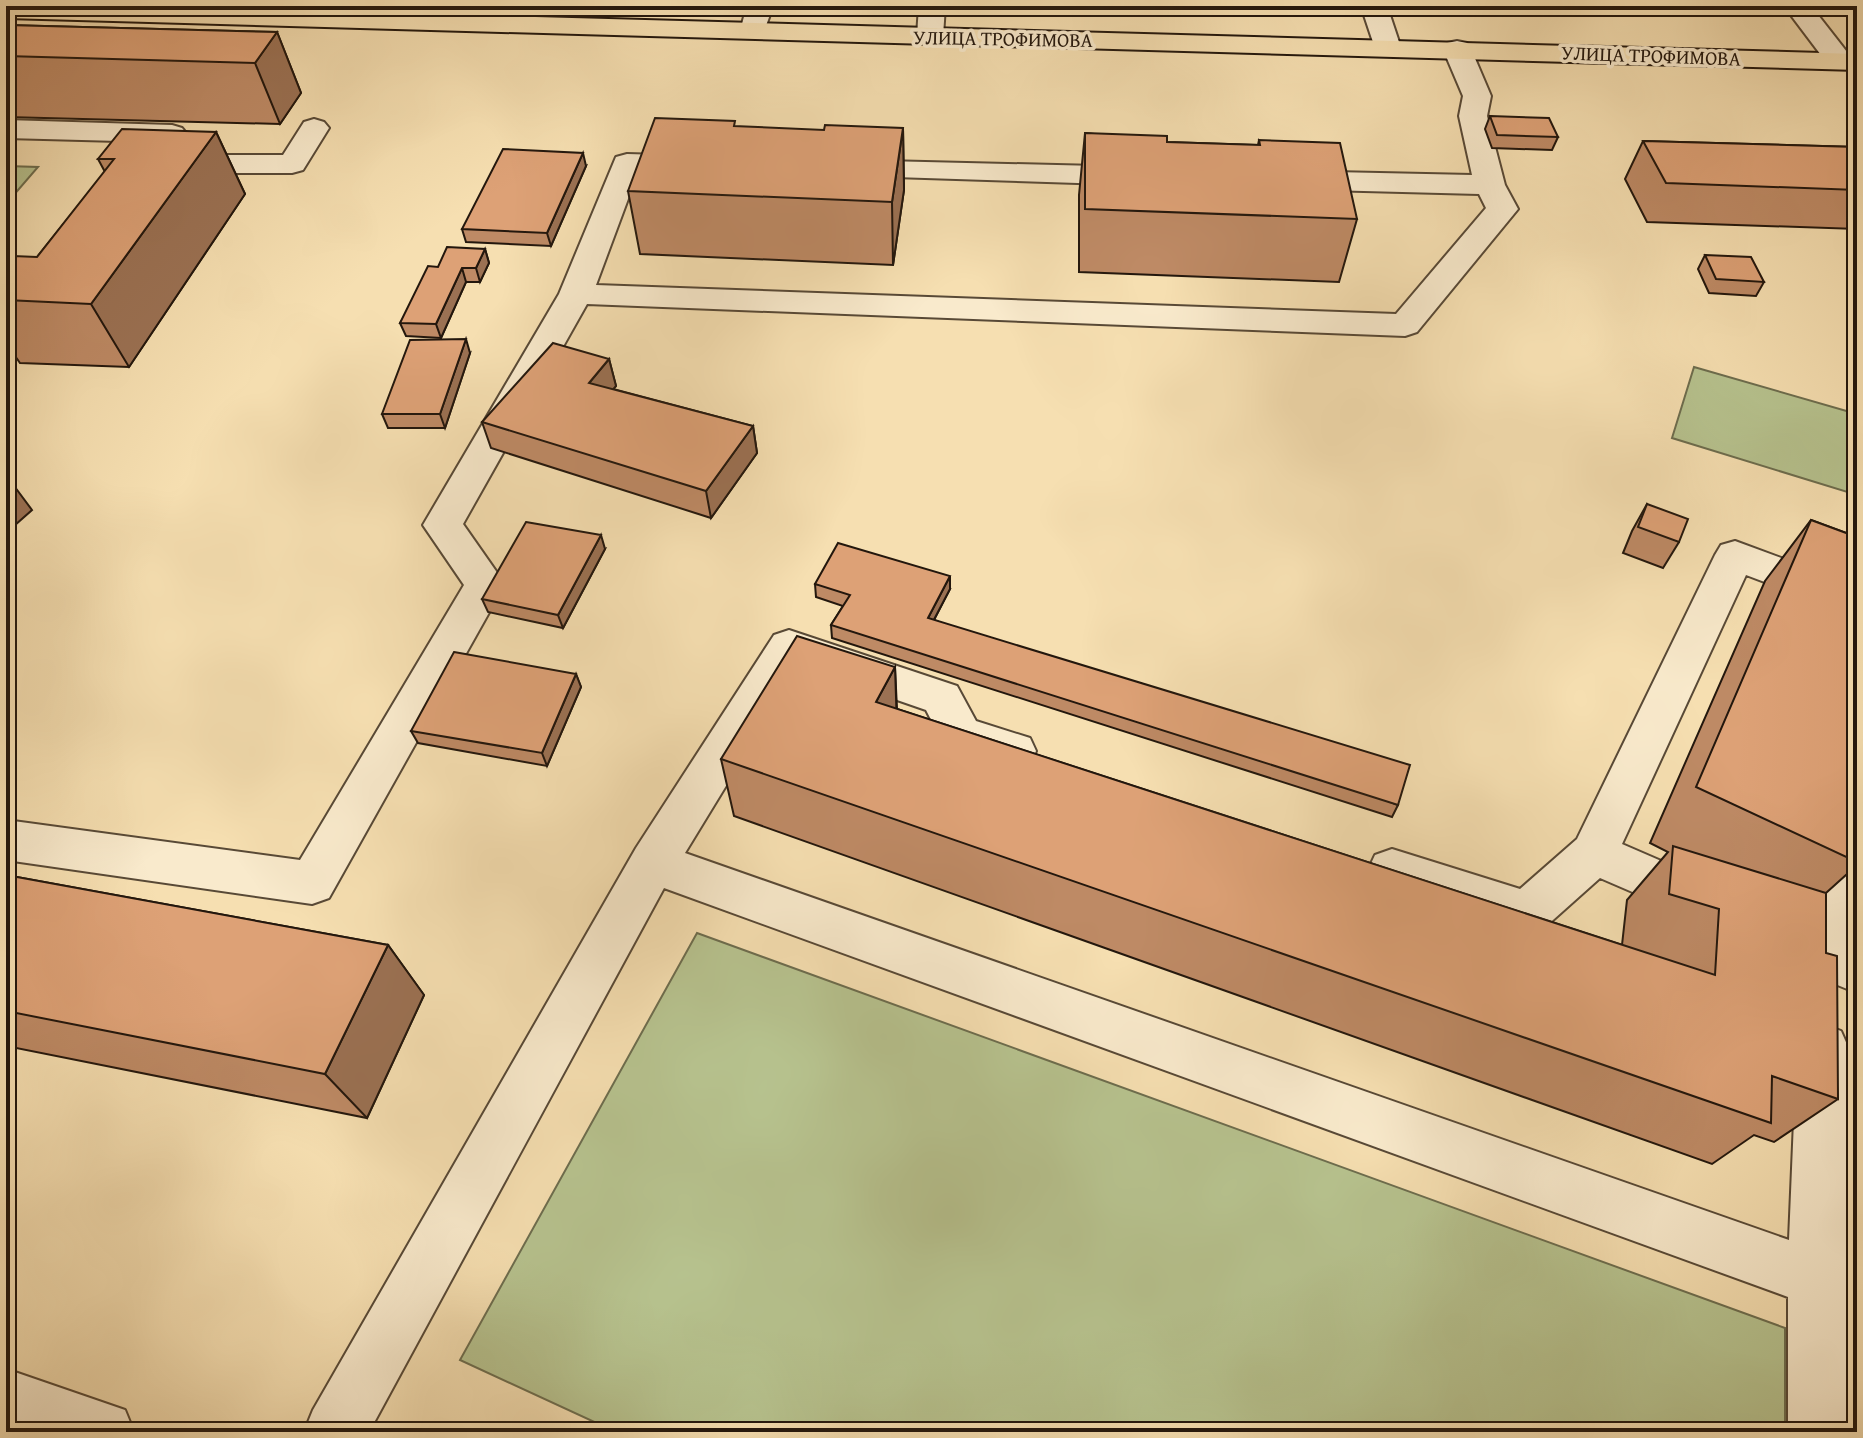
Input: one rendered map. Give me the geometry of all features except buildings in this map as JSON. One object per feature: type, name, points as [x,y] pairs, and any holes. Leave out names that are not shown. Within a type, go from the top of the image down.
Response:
[{"type":"main road","name":"УЛИЦА ТРОФИМОВА","points":[[6,10],[756,18],[930,36],[1849,61]]},
{"type":"street","points":[[930,36],[932,6]]},
{"type":"street","points":[[1374,6],[1387,48]]},
{"type":"street","points":[[1797,6],[1849,61]]},
{"type":"street","points":[[576,294],[1405,325],[1502,209],[1490,185],[1473,116],[1477,96],[1457,49]]},
{"type":"street","points":[[6,129],[172,134],[148,165],[292,164],[314,128]]},
{"type":"street","points":[[6,840],[312,883],[485,584],[443,525],[576,294],[627,163],[739,166]]},
{"type":"street","points":[[803,168],[1170,177]]},
{"type":"street","points":[[1250,179],[1490,185]]},
{"type":"street","points":[[1348,856],[1527,913],[1594,853],[1735,555],[1857,602]]},
{"type":"street","points":[[335,1432],[653,863],[789,646],[942,698],[961,734],[1051,762]]},
{"type":"street","points":[[1594,853],[1801,946]]},
{"type":"street","points":[[1819,1432],[1817,1279],[1801,946],[1857,861]]},
{"type":"street","points":[[653,863],[1817,1279]]},
{"type":"street","points":[[6,1400],[103,1432]]},
{"type":"green space","points":[[6,166],[38,167],[6,204]]},
{"type":"green space","points":[[1694,367],[1857,414],[1857,495],[1672,438]]},
{"type":"green space","points":[[697,933],[1785,1328],[1785,1432],[616,1432],[460,1360]]}]
